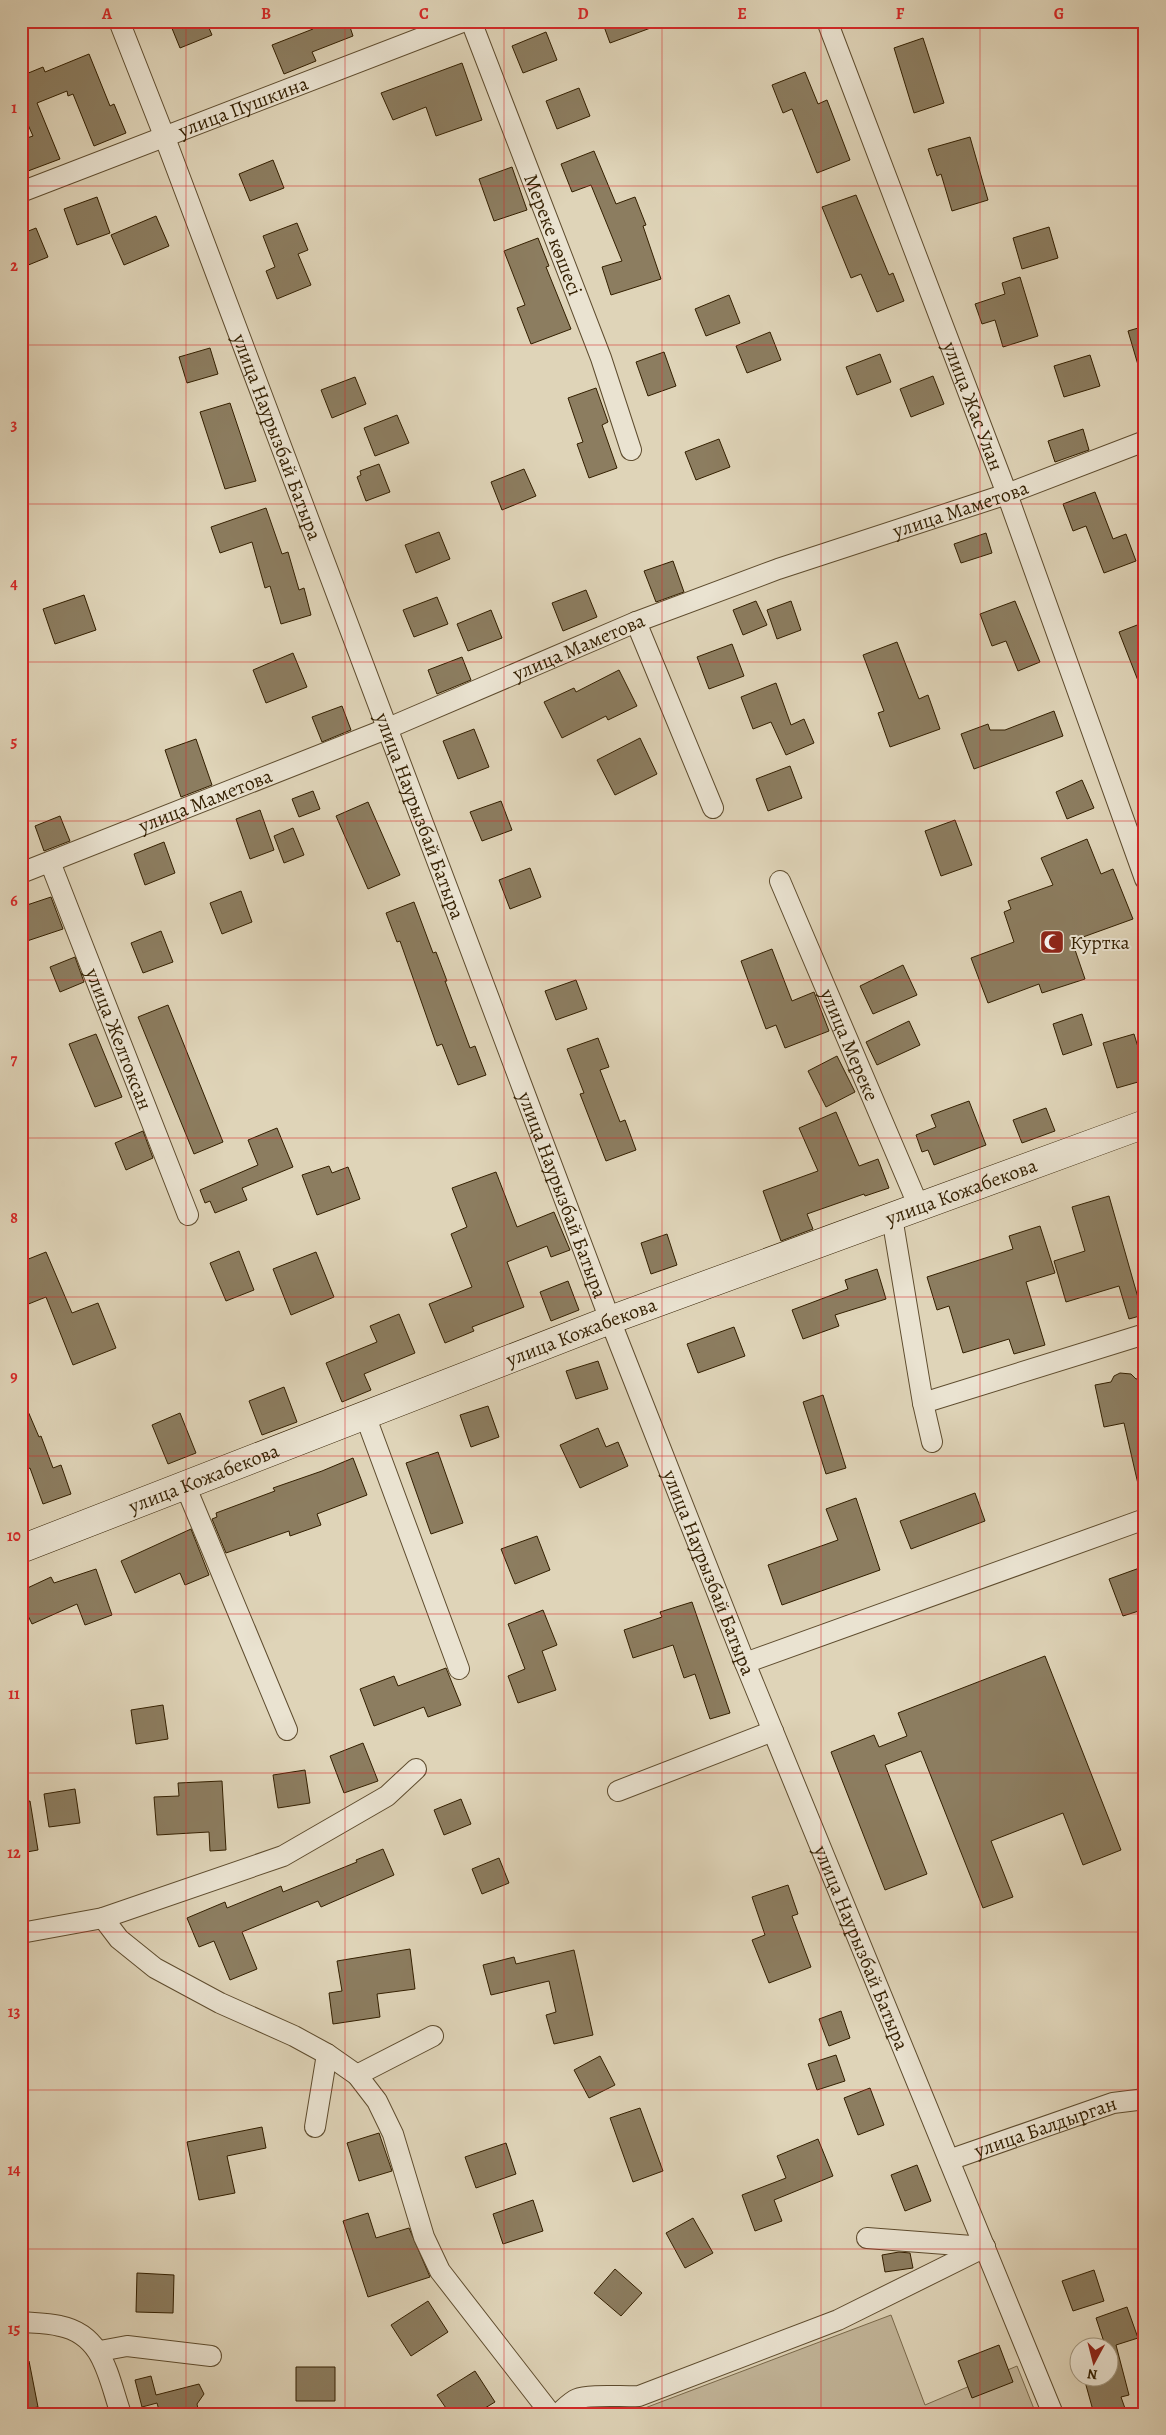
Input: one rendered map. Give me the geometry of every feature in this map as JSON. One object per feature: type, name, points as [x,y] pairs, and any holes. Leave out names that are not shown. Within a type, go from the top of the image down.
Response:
[{"type":"main road","name":"улица Кожабекова","points":[[21,1548],[610,1320],[1145,1124]]},
{"type":"street","name":"улица Наурызбай Батыра","points":[[119,21],[165,138],[610,1320],[745,1664],[1053,2414]]},
{"type":"street","name":"улица Пушкина","points":[[21,192],[465,21]]},
{"type":"street","name":"Мереке көшесі","points":[[471,21],[601,358],[631,450]]},
{"type":"street","name":"улица Жас Улан","points":[[827,21],[1007,494],[1145,879]]},
{"type":"street","name":"улица Маметова","points":[[21,872],[386,729],[636,622],[778,569],[1007,494],[1145,441]]},
{"type":"street","points":[[636,622],[713,808]]},
{"type":"street","name":"улица Желтоксан","points":[[50,862],[188,1215]]},
{"type":"street","name":"улица Мереке","points":[[780,881],[919,1207]]},
{"type":"street","points":[[892,1217],[923,1403],[932,1442]]},
{"type":"street","points":[[923,1403],[1145,1334]]},
{"type":"street","points":[[366,1415],[459,1669]]},
{"type":"street","points":[[185,1485],[287,1730]]},
{"type":"street","points":[[745,1664],[1145,1519]]},
{"type":"street","points":[[618,1791],[773,1731]]},
{"type":"street","points":[[21,1934],[103,1918],[283,1856],[386,1796],[416,1769]]},
{"type":"street","points":[[103,1918],[119,1939],[155,1968],[220,2003],[294,2036],[327,2054],[357,2075],[377,2101],[393,2134],[424,2237],[440,2271],[551,2414]]},
{"type":"street","points":[[357,2075],[433,2036]]},
{"type":"street","points":[[315,2127],[327,2054]]},
{"type":"street","name":"улица Балдырган","points":[[949,2160],[1113,2103],[1145,2099]]},
{"type":"street","points":[[867,2238],[985,2247]]},
{"type":"street","points":[[558,2414],[577,2400],[593,2396],[616,2398],[639,2396],[838,2320],[985,2247]]},
{"type":"street","points":[[21,2322],[62,2326],[88,2338],[100,2351],[121,2414]]},
{"type":"street","points":[[100,2351],[128,2346],[211,2356]]},
{"type":"shaded area","points":[[891,2315],[925,2405],[1017,2366],[1036,2414],[629,2414]]},
{"type":"building","points":[[169,21],[206,21],[212,35],[180,48]]},
{"type":"building","points":[[310,21],[348,21],[353,36],[312,52],[316,61],[284,74],[272,45],[313,29]]},
{"type":"building","points":[[602,21],[664,21],[664,23],[610,43]]},
{"type":"building","points":[[546,32],[557,60],[523,73],[512,46]]},
{"type":"building","points":[[923,38],[944,103],[914,113],[894,48]]},
{"type":"building","points":[[89,54],[110,106],[114,104],[126,133],[94,146],[73,94],[68,96],[67,91],[37,103],[60,159],[28,171],[21,155],[21,140],[33,136],[21,109],[21,65],[26,74],[43,67],[45,72]]},
{"type":"building","points":[[462,63],[482,120],[436,136],[426,107],[393,120],[381,93]]},
{"type":"building","points":[[805,72],[818,104],[827,100],[850,160],[817,173],[792,109],[783,113],[772,85]]},
{"type":"building","points":[[579,88],[590,116],[557,129],[546,101]]},
{"type":"building","points":[[970,137],[988,200],[952,211],[941,174],[937,176],[928,149]]},
{"type":"building","points":[[594,151],[616,204],[635,197],[646,225],[643,226],[661,279],[611,295],[602,267],[622,261],[591,185],[572,192],[561,164]]},
{"type":"building","points":[[273,160],[284,188],[250,201],[239,174]]},
{"type":"building","points":[[512,167],[527,210],[494,221],[479,179]]},
{"type":"building","points":[[856,195],[889,275],[893,273],[904,301],[877,312],[861,274],[851,278],[822,207]]},
{"type":"building","points":[[97,197],[110,233],[77,245],[64,209]]},
{"type":"building","points":[[156,216],[169,246],[124,265],[111,235]]},
{"type":"building","points":[[297,223],[308,250],[298,254],[311,285],[277,299],[266,271],[275,267],[263,236]]},
{"type":"building","points":[[1049,227],[1058,258],[1022,269],[1013,238]]},
{"type":"building","points":[[36,228],[48,257],[21,268],[21,234]]},
{"type":"building","points":[[538,238],[549,266],[546,267],[571,329],[531,344],[517,308],[525,305],[504,251]]},
{"type":"building","points":[[1020,277],[1038,336],[1003,347],[995,320],[982,324],[975,304],[1005,294],[1002,283]]},
{"type":"building","points":[[729,295],[740,323],[706,336],[695,309]]},
{"type":"building","points":[[1145,326],[1145,374],[1141,375],[1128,331]]},
{"type":"building","points":[[770,332],[781,360],[747,373],[736,346]]},
{"type":"building","points":[[210,348],[218,374],[187,383],[179,357]]},
{"type":"building","points":[[664,352],[676,386],[648,396],[636,362]]},
{"type":"building","points":[[880,354],[891,382],[857,395],[846,367]]},
{"type":"building","points":[[1090,355],[1100,386],[1064,397],[1054,366]]},
{"type":"building","points":[[933,376],[944,404],[911,417],[900,389]]},
{"type":"building","points":[[355,377],[366,404],[332,418],[321,390]]},
{"type":"building","points":[[596,388],[608,422],[602,425],[617,468],[589,478],[577,444],[583,442],[568,398]]},
{"type":"building","points":[[230,403],[256,481],[225,489],[200,412]]},
{"type":"building","points":[[397,415],[409,443],[375,456],[364,428]]},
{"type":"building","points":[[1083,429],[1089,450],[1055,462],[1048,441]]},
{"type":"building","points":[[719,439],[730,467],[696,480],[685,452]]},
{"type":"building","points":[[379,464],[390,492],[366,501],[357,477],[361,475],[360,471]]},
{"type":"building","points":[[524,469],[536,496],[502,510],[491,482]]},
{"type":"building","points":[[1095,492],[1113,539],[1126,534],[1136,561],[1104,573],[1086,526],[1073,531],[1063,504]]},
{"type":"building","points":[[266,508],[282,554],[288,552],[299,590],[304,588],[311,615],[281,624],[270,586],[265,588],[252,542],[220,553],[211,527]]},
{"type":"building","points":[[439,532],[450,559],[416,573],[405,545]]},
{"type":"building","points":[[986,533],[992,553],[961,563],[954,544]]},
{"type":"building","points":[[673,561],[684,592],[656,602],[644,571]]},
{"type":"building","points":[[586,590],[597,617],[563,631],[552,603]]},
{"type":"building","points":[[84,595],[96,630],[55,644],[43,609]]},
{"type":"building","points":[[437,597],[448,624],[414,637],[403,610]]},
{"type":"building","points":[[756,601],[767,625],[743,635],[733,610]]},
{"type":"building","points":[[791,601],[801,630],[777,639],[767,610]]},
{"type":"building","points":[[1015,601],[1040,662],[1018,671],[1006,641],[992,646],[980,614]]},
{"type":"building","points":[[491,610],[502,638],[468,651],[457,624]]},
{"type":"building","points":[[1145,622],[1145,696],[1144,696],[1119,632]]},
{"type":"building","points":[[897,642],[919,699],[928,695],[940,729],[890,747],[878,713],[884,711],[863,655]]},
{"type":"building","points":[[732,644],[744,676],[709,689],[697,657]]},
{"type":"building","points":[[293,653],[307,687],[266,703],[253,670]]},
{"type":"building","points":[[462,657],[471,680],[437,694],[428,670]]},
{"type":"building","points":[[619,670],[637,706],[608,720],[606,716],[562,738],[544,702],[574,688],[576,692]]},
{"type":"building","points":[[776,683],[791,725],[804,719],[814,743],[786,755],[771,722],[753,729],[741,697]]},
{"type":"building","points":[[342,706],[351,730],[322,742],[312,717]]},
{"type":"building","points":[[1054,711],[1063,736],[974,769],[961,734],[988,724],[990,730],[1005,730]]},
{"type":"building","points":[[474,729],[489,767],[458,779],[443,741]]},
{"type":"building","points":[[640,738],[657,774],[615,795],[597,760]]},
{"type":"building","points":[[196,739],[212,785],[181,797],[165,750]]},
{"type":"building","points":[[790,766],[802,798],[768,811],[756,779]]},
{"type":"building","points":[[1082,780],[1094,808],[1067,819],[1056,792]]},
{"type":"building","points":[[313,791],[320,809],[299,817],[292,799]]},
{"type":"building","points":[[501,801],[512,830],[482,841],[470,812]]},
{"type":"building","points":[[368,802],[400,875],[368,889],[336,816]]},
{"type":"building","points":[[260,810],[274,850],[250,859],[236,819]]},
{"type":"building","points":[[60,816],[70,841],[44,851],[35,826]]},
{"type":"building","points":[[955,820],[972,865],[941,876],[925,831]]},
{"type":"building","points":[[293,828],[304,855],[284,863],[274,836]]},
{"type":"building","points":[[1087,839],[1101,874],[1113,869],[1133,919],[1072,941],[1085,979],[1042,993],[1039,984],[988,1003],[971,958],[1014,942],[1004,912],[1011,909],[1008,901],[1053,885],[1041,858]]},
{"type":"building","points":[[164,842],[175,873],[145,885],[134,854]]},
{"type":"building","points":[[530,868],[541,897],[510,909],[499,880]]},
{"type":"building","points":[[241,891],[252,922],[222,934],[210,903]]},
{"type":"building","points":[[51,897],[63,929],[21,943],[21,907]]},
{"type":"building","points":[[414,902],[433,953],[436,952],[470,1048],[475,1046],[486,1075],[458,1085],[442,1044],[437,1046],[400,941],[397,942],[386,913]]},
{"type":"building","points":[[161,931],[173,962],[143,973],[131,943]]},
{"type":"building","points":[[772,949],[792,1001],[814,992],[829,1031],[785,1048],[776,1025],[766,1029],[741,961]]},
{"type":"building","points":[[75,957],[84,982],[60,992],[50,967]]},
{"type":"building","points":[[903,965],[917,995],[873,1014],[860,986]]},
{"type":"building","points":[[576,980],[587,1009],[556,1020],[545,991]]},
{"type":"building","points":[[168,1005],[223,1142],[194,1154],[138,1017]]},
{"type":"building","points":[[1082,1014],[1092,1045],[1063,1055],[1053,1024]]},
{"type":"building","points":[[909,1021],[920,1045],[877,1065],[866,1042]]},
{"type":"building","points":[[96,1034],[122,1097],[95,1107],[69,1044]]},
{"type":"building","points":[[1134,1034],[1145,1070],[1145,1080],[1117,1088],[1103,1043]]},
{"type":"building","points":[[598,1038],[609,1067],[600,1070],[620,1122],[625,1120],[636,1150],[606,1161],[580,1094],[584,1093],[567,1049]]},
{"type":"building","points":[[837,1056],[855,1092],[826,1107],[808,1071]]},
{"type":"building","points":[[969,1101],[986,1145],[934,1165],[928,1150],[922,1152],[916,1135],[936,1127],[931,1115]]},
{"type":"building","points":[[1046,1108],[1055,1131],[1022,1143],[1013,1120]]},
{"type":"building","points":[[836,1112],[859,1166],[878,1159],[889,1188],[865,1196],[864,1194],[807,1214],[813,1229],[781,1241],[763,1191],[818,1171],[799,1128]]},
{"type":"building","points":[[277,1128],[293,1167],[242,1188],[247,1200],[215,1213],[210,1201],[205,1203],[200,1190],[258,1165],[248,1140]]},
{"type":"building","points":[[143,1131],[153,1158],[126,1170],[115,1143]]},
{"type":"building","points":[[329,1166],[332,1173],[348,1167],[360,1199],[317,1215],[302,1175]]},
{"type":"building","points":[[496,1172],[517,1227],[554,1212],[570,1250],[551,1257],[547,1246],[507,1262],[524,1307],[472,1327],[474,1331],[445,1343],[429,1304],[472,1287],[451,1234],[467,1227],[452,1188]]},
{"type":"building","points":[[1109,1196],[1143,1315],[1129,1319],[1119,1286],[1066,1302],[1054,1261],[1085,1251],[1072,1207]]},
{"type":"building","points":[[1040,1226],[1055,1273],[1026,1282],[1045,1345],[1014,1354],[1009,1339],[963,1353],[949,1306],[937,1310],[927,1277],[1013,1249],[1009,1236]]},
{"type":"building","points":[[667,1234],[677,1265],[651,1274],[641,1243]]},
{"type":"building","points":[[239,1251],[254,1290],[226,1301],[210,1263]]},
{"type":"building","points":[[46,1252],[72,1313],[98,1303],[116,1348],[73,1365],[46,1297],[21,1307],[21,1262]]},
{"type":"building","points":[[316,1252],[334,1297],[291,1315],[273,1269]]},
{"type":"building","points":[[877,1269],[886,1299],[835,1315],[839,1326],[803,1339],[792,1310],[848,1289],[845,1280]]},
{"type":"building","points":[[568,1281],[579,1310],[551,1321],[540,1292]]},
{"type":"building","points":[[399,1314],[415,1353],[364,1374],[371,1390],[342,1402],[326,1363],[377,1342],[370,1326]]},
{"type":"building","points":[[734,1327],[745,1356],[698,1373],[687,1344]]},
{"type":"building","points":[[598,1361],[608,1389],[576,1399],[566,1371]]},
{"type":"building","points":[[1120,1373],[1131,1374],[1136,1379],[1145,1377],[1145,1484],[1138,1484],[1124,1423],[1104,1427],[1095,1385],[1111,1382],[1114,1376]]},
{"type":"building","points":[[284,1387],[297,1422],[262,1435],[249,1401]]},
{"type":"building","points":[[21,1395],[39,1437],[41,1436],[53,1468],[61,1465],[71,1494],[43,1504],[30,1468],[21,1472]]},
{"type":"building","points":[[823,1395],[846,1468],[826,1474],[803,1402]]},
{"type":"building","points":[[488,1406],[499,1437],[471,1447],[460,1415]]},
{"type":"building","points":[[180,1413],[196,1453],[168,1464],[152,1425]]},
{"type":"building","points":[[598,1428],[606,1447],[618,1442],[628,1466],[580,1488],[560,1445]]},
{"type":"building","points":[[438,1452],[463,1523],[431,1534],[406,1463]]},
{"type":"building","points":[[353,1458],[367,1495],[317,1514],[321,1525],[290,1536],[289,1531],[226,1553],[212,1519],[217,1517],[216,1513],[275,1491],[273,1488]]},
{"type":"building","points":[[975,1493],[985,1521],[911,1549],[900,1521]]},
{"type":"building","points":[[856,1498],[880,1570],[782,1605],[768,1565],[838,1540],[826,1509]]},
{"type":"building","points":[[191,1529],[209,1575],[185,1585],[180,1573],[135,1593],[121,1561]]},
{"type":"building","points":[[537,1536],[550,1570],[515,1584],[501,1549]]},
{"type":"building","points":[[1145,1566],[1145,1609],[1123,1616],[1109,1579]]},
{"type":"building","points":[[96,1569],[112,1615],[85,1625],[77,1604],[32,1624],[21,1601],[21,1591],[51,1577],[54,1583]]},
{"type":"building","points":[[692,1602],[730,1713],[710,1719],[695,1674],[684,1678],[673,1645],[633,1658],[624,1630],[662,1617],[660,1612]]},
{"type":"building","points":[[543,1610],[557,1645],[542,1651],[556,1690],[518,1703],[508,1676],[525,1669],[508,1624]]},
{"type":"building","points":[[1045,1656],[1121,1850],[1083,1865],[1063,1813],[991,1841],[1013,1897],[983,1908],[921,1751],[885,1765],[927,1874],[885,1890],[831,1752],[874,1735],[879,1747],[907,1736],[898,1713]]},
{"type":"building","points":[[446,1668],[461,1705],[428,1717],[424,1707],[374,1726],[360,1689],[394,1676],[398,1686]]},
{"type":"building","points":[[163,1705],[168,1739],[136,1744],[131,1710]]},
{"type":"building","points":[[363,1743],[378,1781],[344,1793],[330,1756]]},
{"type":"building","points":[[305,1770],[310,1803],[278,1808],[273,1775]]},
{"type":"building","points":[[222,1781],[226,1850],[210,1851],[209,1832],[157,1835],[154,1797],[179,1796],[178,1783]]},
{"type":"building","points":[[75,1789],[80,1823],[49,1827],[44,1794]]},
{"type":"building","points":[[461,1799],[471,1824],[444,1835],[434,1810]]},
{"type":"building","points":[[30,1801],[38,1850],[21,1853],[21,1802]]},
{"type":"building","points":[[383,1849],[394,1875],[321,1907],[318,1901],[242,1932],[257,1969],[230,1980],[214,1941],[199,1947],[187,1918],[225,1902],[227,1908],[281,1886],[283,1892],[357,1862],[356,1860]]},
{"type":"building","points":[[499,1858],[509,1883],[482,1894],[472,1869]]},
{"type":"building","points":[[788,1885],[798,1914],[792,1916],[811,1967],[769,1983],[752,1940],[765,1935],[752,1897]]},
{"type":"building","points":[[410,1949],[415,1989],[377,1994],[380,2017],[333,2024],[329,1993],[342,1991],[337,1961]]},
{"type":"building","points":[[574,1950],[593,2035],[554,2044],[546,2015],[556,2012],[549,1981],[491,1995],[483,1965],[514,1957],[516,1964]]},
{"type":"building","points":[[841,2011],[850,2038],[829,2046],[819,2019]]},
{"type":"building","points":[[836,2055],[845,2081],[817,2090],[808,2064]]},
{"type":"building","points":[[600,2056],[615,2085],[589,2098],[574,2070]]},
{"type":"building","points":[[870,2088],[884,2125],[858,2135],[844,2098]]},
{"type":"building","points":[[640,2108],[663,2171],[633,2182],[610,2118]]},
{"type":"building","points":[[262,2127],[266,2148],[227,2156],[235,2193],[199,2200],[187,2142]]},
{"type":"building","points":[[379,2133],[392,2171],[359,2181],[347,2143]]},
{"type":"building","points":[[818,2139],[833,2176],[774,2200],[782,2221],[755,2231],[742,2195],[786,2178],[777,2156]]},
{"type":"building","points":[[506,2143],[516,2174],[476,2188],[465,2157]]},
{"type":"building","points":[[917,2165],[931,2201],[905,2211],[891,2175]]},
{"type":"building","points":[[533,2200],[543,2231],[503,2244],[493,2214]]},
{"type":"building","points":[[368,2213],[376,2238],[409,2228],[430,2277],[368,2297],[343,2221]]},
{"type":"building","points":[[693,2218],[713,2253],[685,2268],[666,2233]]},
{"type":"building","points":[[899,2252],[910,2253],[913,2268],[885,2272],[882,2255]]},
{"type":"building","points":[[615,2269],[642,2293],[621,2316],[594,2293]]},
{"type":"building","points":[[1094,2270],[1104,2301],[1073,2311],[1062,2281]]},
{"type":"building","points":[[137,2273],[174,2275],[173,2313],[136,2312]]},
{"type":"building","points":[[428,2301],[448,2332],[411,2356],[391,2325]]},
{"type":"building","points":[[1127,2307],[1138,2338],[1118,2344],[1118,2338],[1103,2338],[1096,2318]]},
{"type":"building","points":[[999,2345],[1013,2382],[972,2398],[958,2361]]},
{"type":"building","points":[[1118,2353],[1129,2395],[1121,2397],[1127,2414],[1094,2414],[1087,2388],[1118,2388]]},
{"type":"building","points":[[21,2361],[29,2361],[38,2407],[21,2410]]},
{"type":"building","points":[[296,2367],[335,2367],[335,2401],[296,2401]]},
{"type":"building","points":[[475,2371],[495,2402],[475,2414],[450,2414],[437,2395]]},
{"type":"building","points":[[151,2376],[156,2395],[199,2384],[204,2394],[197,2404],[199,2414],[160,2414],[157,2403],[142,2407],[135,2380]]},
{"type":"place","name":"Куртка","points":[[1052,942]]}]
